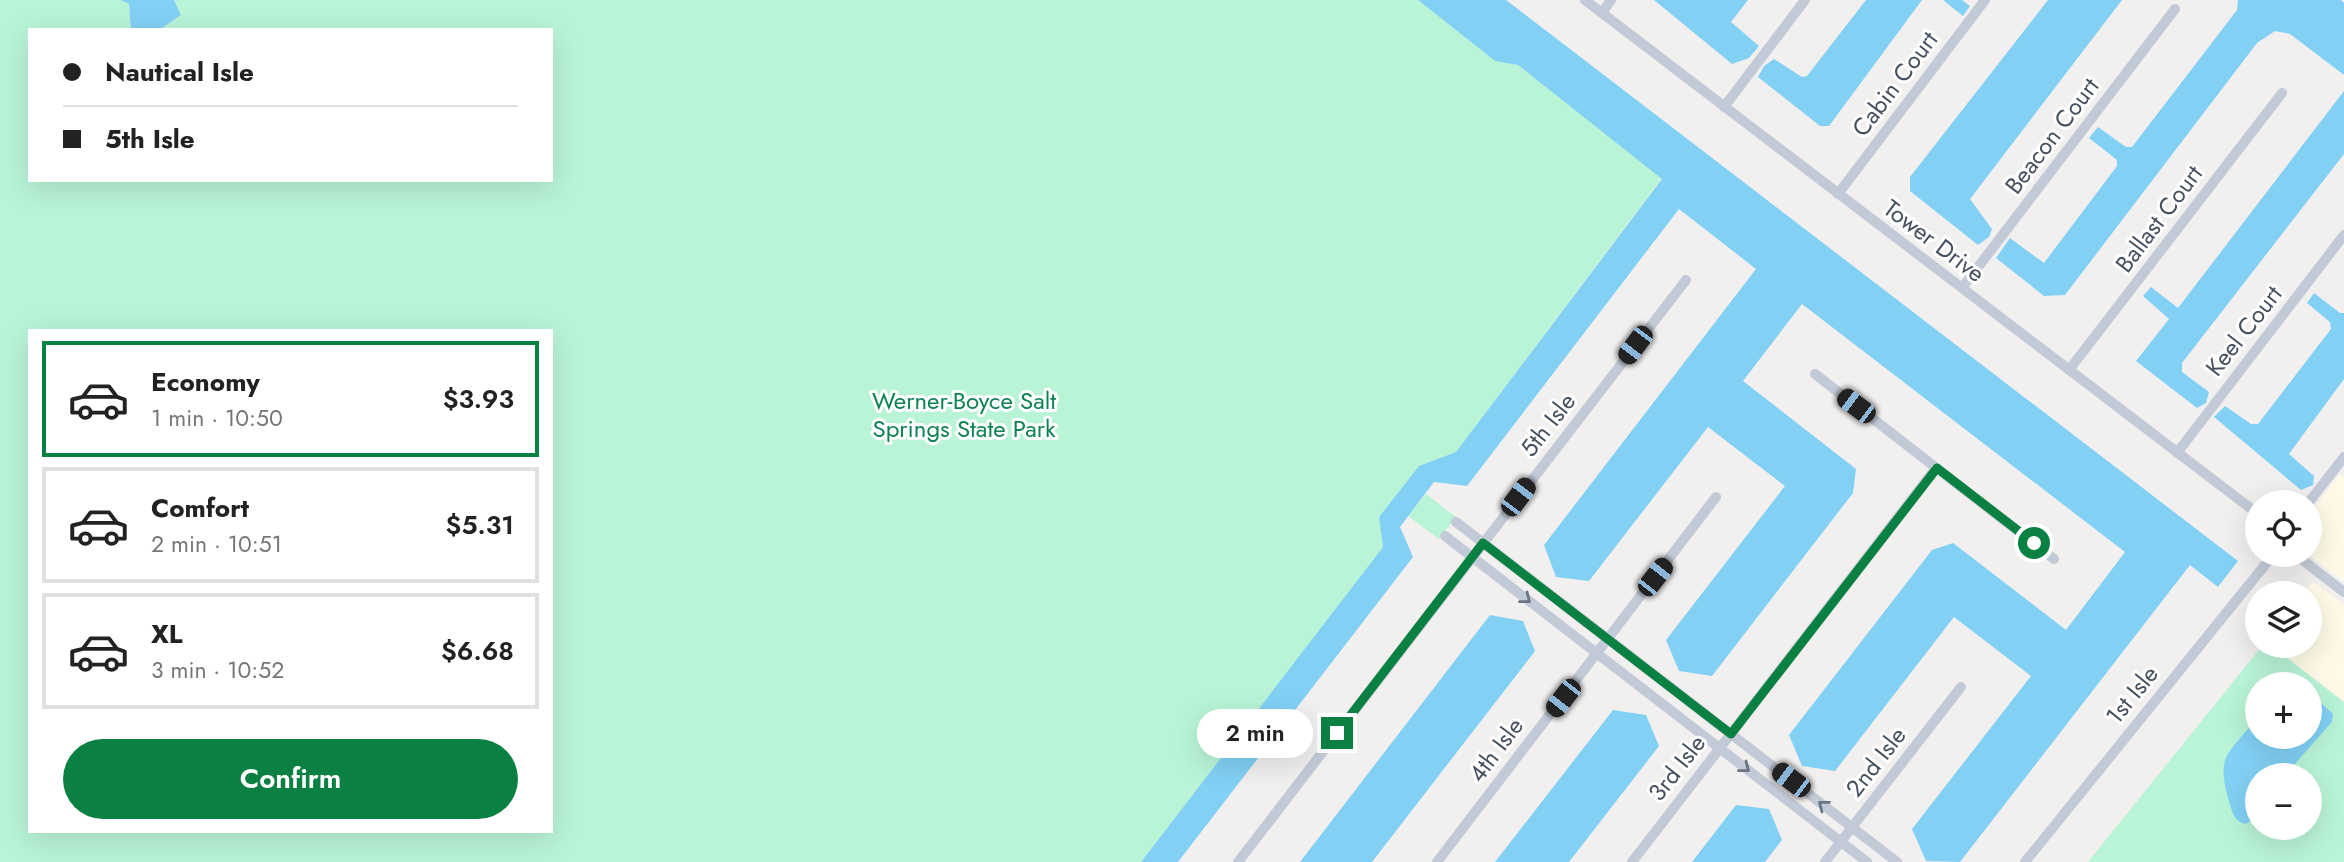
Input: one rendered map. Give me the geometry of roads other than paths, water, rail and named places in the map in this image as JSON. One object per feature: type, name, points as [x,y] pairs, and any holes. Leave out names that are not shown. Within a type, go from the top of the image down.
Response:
[{"type":"street","name":"Tower Drive","points":[[1585,0],[2245,504]]},
{"type":"street","points":[[1602,13],[1611,0]]},
{"type":"street","points":[[1724,107],[1805,0]]},
{"type":"street","name":"Cabin Court","points":[[1838,194],[1985,0]]},
{"type":"street","name":"Beacon Court","points":[[1962,288],[2175,9]]},
{"type":"street","name":"Ballast Court","points":[[2069,370],[2282,93]]},
{"type":"street","name":"Keel Court","points":[[2177,453],[2344,235]]},
{"type":"street","name":"5th Isle","points":[[1238,862],[1686,280]]},
{"type":"street","points":[[1815,374],[2054,559]]},
{"type":"street","points":[[2318,490],[2344,457]]},
{"type":"street","name":"3rd Isle","points":[[1632,862],[1937,468]]},
{"type":"street","name":"4th Isle","points":[[1437,862],[1716,497]]},
{"type":"street","points":[[1456,522],[1897,862]]},
{"type":"street","points":[[1444,536],[1867,862]]},
{"type":"street","name":"1st Isle","points":[[2025,862],[2263,567]]},
{"type":"street","points":[[2312,567],[2344,592]]},
{"type":"street","name":"2nd Isle","points":[[1825,862],[1961,687]]},
{"type":"water","points":[[121,0],[174,0],[181,15],[162,28],[131,28],[129,4]]},
{"type":"water","points":[[1418,0],[1506,0],[2238,561],[2218,587],[2190,565],[1960,862],[1926,861],[1912,829],[2031,676],[1954,617],[1835,771],[1802,766],[1789,735],[1932,550],[1953,543],[2066,630],[2125,552],[1802,304],[1743,381],[1856,469],[1853,493],[1712,676],[1679,671],[1666,640],[1785,486],[1708,427],[1589,581],[1556,577],[1544,545],[1756,269],[1679,209],[1467,486],[1434,482],[1400,527],[1413,557],[1178,862],[1141,862],[1383,547],[1379,517],[1419,466],[1456,452],[1662,179],[1518,65],[1495,61]]},
{"type":"water","points":[[1654,0],[1748,0],[1731,22],[1759,46],[1749,58],[1732,64]]},
{"type":"water","points":[[1866,0],[1922,0],[1829,126],[1820,126],[1758,77],[1764,66],[1774,59],[1802,77],[1807,76]]},
{"type":"water","points":[[1943,0],[1962,0],[1970,6],[1963,16]]},
{"type":"water","points":[[2048,0],[2122,0],[1970,199],[1992,229],[1989,237],[1978,245],[1910,191],[1910,177]]},
{"type":"water","points":[[2238,0],[2341,0],[2344,3],[2344,75],[2290,34],[2275,31],[2257,43],[2065,295],[2044,296],[1996,258],[2010,238],[2044,263],[2117,166],[2117,160],[2089,138],[2098,127],[2126,147],[2132,147],[2237,10]]},
{"type":"water","points":[[2344,91],[2344,154],[2182,363],[2182,372],[2209,392],[2206,403],[2197,408],[2136,361],[2169,319],[2143,296],[2151,287],[2178,308]]},
{"type":"water","points":[[2314,293],[2340,313],[2344,313],[2344,379],[2289,454],[2314,476],[2313,485],[2301,490],[2214,417],[2225,406],[2251,424],[2258,424],[2331,329],[2330,322],[2307,303]]},
{"type":"water","points":[[1490,615],[1523,621],[1535,651],[1372,862],[1300,862]]},
{"type":"water","points":[[2322,704],[2333,714],[2332,722],[2322,733]]},
{"type":"water","points":[[1613,710],[1646,715],[1659,746],[1569,862],[1495,862]]},
{"type":"water","points":[[2245,732],[2245,749],[2308,749],[2296,763],[2245,763],[2245,824],[2235,817],[2226,788],[2224,765],[2231,749]]},
{"type":"water","points":[[1736,805],[1769,809],[1782,840],[1765,862],[1692,862]]},
{"type":"park label","name":"Werner-Boyce Salt Springs State Park","points":[[964,415]]}]
